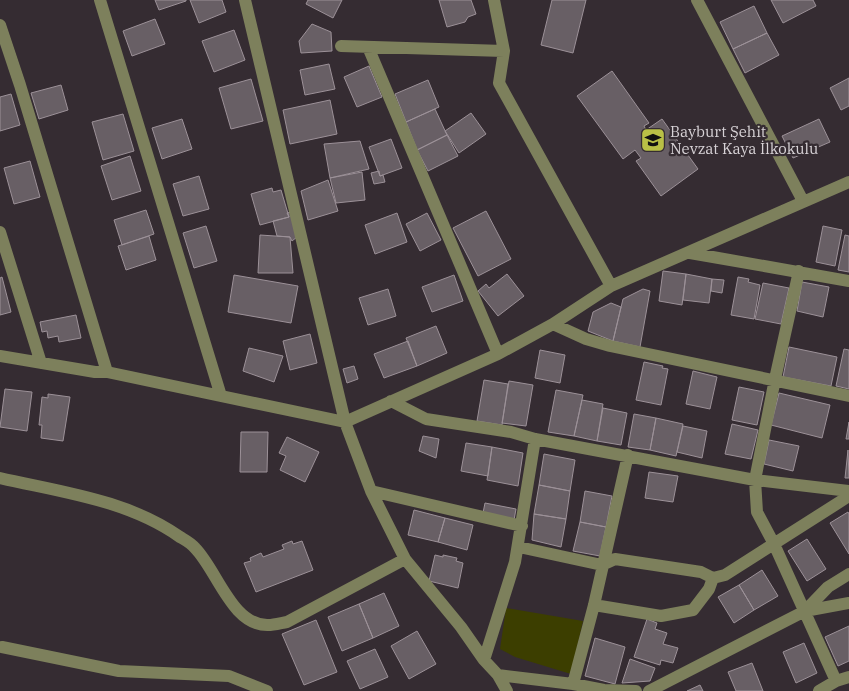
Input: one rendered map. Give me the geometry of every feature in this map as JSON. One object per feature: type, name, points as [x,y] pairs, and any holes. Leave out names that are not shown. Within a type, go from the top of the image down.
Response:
[{"type":"street","points":[[100,0],[221,396]]},
{"type":"street","points":[[245,0],[345,422],[371,491],[405,559],[462,627],[484,660],[498,675],[507,691]]},
{"type":"street","points":[[494,0],[504,51],[499,83],[611,286]]},
{"type":"street","points":[[697,0],[803,201]]},
{"type":"street","points":[[0,26],[20,85],[108,372]]},
{"type":"street","points":[[341,46],[504,51]]},
{"type":"street","points":[[368,47],[498,354]]},
{"type":"street","points":[[0,356],[94,372],[108,372],[345,422],[498,354],[553,324],[611,286],[849,182]]},
{"type":"street","points":[[0,232],[41,363]]},
{"type":"street","points":[[690,252],[849,281]]},
{"type":"street","points":[[799,272],[775,379],[756,480],[757,512],[774,544],[836,681]]},
{"type":"street","points":[[553,324],[610,346],[849,396]]},
{"type":"street","points":[[391,401],[426,419],[511,432],[535,440],[628,455],[756,480],[849,491]]},
{"type":"street","points":[[484,660],[519,547],[535,440]]},
{"type":"street","points":[[573,684],[594,605],[628,455]]},
{"type":"street","points":[[0,478],[112,504],[164,525],[195,547],[238,611],[254,622],[267,625],[287,622],[405,559]]},
{"type":"street","points":[[371,491],[522,526]]},
{"type":"street","points":[[519,547],[602,565],[615,559],[701,572],[713,578],[725,575],[849,496]]},
{"type":"street","points":[[805,611],[828,587],[849,574]]},
{"type":"street","points":[[594,605],[661,616],[693,610],[709,589],[713,578]]},
{"type":"street","points":[[649,691],[805,611],[849,603]]},
{"type":"street","points":[[2,647],[119,671],[229,676],[267,691]]},
{"type":"street","points":[[498,675],[573,684],[604,690],[636,691]]},
{"type":"street","points":[[819,691],[836,681],[849,677]]},
{"type":"shaded area","points":[[506,608],[583,621],[571,674],[515,657],[500,649]]},
{"type":"building","points":[[155,0],[186,0],[186,1],[159,10]]},
{"type":"building","points":[[190,0],[222,0],[226,12],[199,23]]},
{"type":"building","points":[[308,0],[342,0],[333,18],[306,4]]},
{"type":"building","points":[[439,0],[471,0],[476,14],[468,17],[465,22],[447,27]]},
{"type":"building","points":[[552,0],[586,0],[573,53],[541,45]]},
{"type":"building","points":[[771,0],[813,0],[816,6],[783,23]]},
{"type":"building","points":[[754,6],[767,33],[733,49],[720,22]]},
{"type":"building","points":[[155,19],[165,44],[132,56],[123,31]]},
{"type":"building","points":[[312,24],[331,32],[332,51],[301,53],[299,41]]},
{"type":"building","points":[[234,30],[245,60],[214,72],[202,41]]},
{"type":"building","points":[[767,33],[779,55],[745,73],[733,49]]},
{"type":"building","points":[[329,64],[335,89],[305,95],[300,70]]},
{"type":"building","points":[[369,66],[382,97],[357,107],[344,77]]},
{"type":"building","points":[[612,71],[649,123],[644,126],[646,130],[662,119],[698,169],[661,196],[636,161],[641,158],[635,150],[623,159],[577,96]]},
{"type":"building","points":[[849,78],[849,106],[841,110],[830,88]]},
{"type":"building","points":[[251,79],[263,121],[231,129],[219,88]]},
{"type":"building","points":[[428,80],[439,107],[406,122],[395,94]]},
{"type":"building","points":[[61,85],[68,110],[39,119],[31,93]]},
{"type":"building","points":[[11,94],[20,125],[0,131],[0,97]]},
{"type":"building","points":[[330,100],[337,134],[290,144],[283,110]]},
{"type":"building","points":[[435,109],[447,135],[417,150],[406,122]]},
{"type":"building","points":[[471,113],[486,134],[459,153],[445,131]]},
{"type":"building","points":[[123,114],[134,151],[103,160],[92,122]]},
{"type":"building","points":[[182,119],[192,149],[162,159],[152,128]]},
{"type":"building","points":[[819,119],[830,142],[793,158],[782,136]]},
{"type":"building","points":[[447,135],[458,156],[428,171],[417,150]]},
{"type":"building","points":[[391,139],[402,168],[380,176],[369,147]]},
{"type":"building","points":[[360,141],[369,169],[330,178],[324,144]]},
{"type":"building","points":[[130,156],[141,191],[112,200],[101,166]]},
{"type":"building","points":[[30,161],[40,197],[14,204],[4,168]]},
{"type":"building","points":[[379,171],[380,176],[383,175],[385,182],[374,184],[371,173]]},
{"type":"building","points":[[362,172],[365,200],[336,203],[330,178]]},
{"type":"building","points":[[199,176],[209,209],[183,216],[173,184]]},
{"type":"building","points":[[328,180],[338,211],[308,220],[301,191]]},
{"type":"building","points":[[272,188],[273,192],[281,190],[289,217],[260,225],[251,194]]},
{"type":"building","points":[[146,210],[154,234],[122,245],[114,220]]},
{"type":"building","points":[[486,211],[511,259],[478,276],[453,228]]},
{"type":"building","points":[[292,212],[297,237],[292,241],[290,237],[277,236],[273,221],[289,217],[287,213]]},
{"type":"building","points":[[397,213],[407,242],[375,254],[365,225]]},
{"type":"building","points":[[427,213],[441,240],[420,251],[406,224]]},
{"type":"building","points":[[206,226],[217,261],[194,268],[183,233]]},
{"type":"building","points":[[823,226],[842,230],[835,266],[816,262]]},
{"type":"building","points":[[260,235],[290,237],[293,273],[258,273]]},
{"type":"building","points":[[845,235],[849,236],[849,272],[838,270]]},
{"type":"building","points":[[149,236],[156,260],[126,270],[118,246]]},
{"type":"building","points":[[663,271],[686,274],[682,305],[659,301]]},
{"type":"building","points":[[507,274],[524,296],[498,316],[478,291],[486,284],[489,288]]},
{"type":"building","points":[[686,274],[712,279],[709,303],[683,300]]},
{"type":"building","points":[[234,275],[298,286],[291,323],[228,312]]},
{"type":"building","points":[[454,275],[463,301],[432,312],[422,287]]},
{"type":"building","points":[[2,277],[11,312],[0,315],[0,278]]},
{"type":"building","points":[[738,277],[749,279],[748,282],[760,285],[754,319],[731,315]]},
{"type":"building","points":[[712,279],[724,280],[722,293],[711,291]]},
{"type":"building","points":[[802,282],[829,287],[823,317],[797,311]]},
{"type":"building","points":[[763,283],[789,288],[781,324],[755,319]]},
{"type":"building","points":[[388,289],[396,316],[368,325],[359,298]]},
{"type":"building","points":[[643,289],[650,291],[640,347],[613,341],[623,299]]},
{"type":"building","points":[[611,303],[621,307],[613,341],[588,331],[593,312]]},
{"type":"building","points":[[76,315],[81,338],[59,342],[58,336],[48,338],[47,331],[42,332],[40,322]]},
{"type":"building","points":[[436,326],[447,353],[417,366],[406,338]]},
{"type":"building","points":[[310,334],[317,363],[290,370],[283,341]]},
{"type":"building","points":[[408,341],[417,366],[384,378],[374,354]]},
{"type":"building","points":[[789,347],[837,357],[831,386],[783,377]]},
{"type":"building","points":[[249,348],[283,356],[274,382],[243,371]]},
{"type":"building","points":[[844,349],[849,350],[849,389],[836,386]]},
{"type":"building","points":[[540,350],[565,355],[560,383],[535,378]]},
{"type":"building","points":[[644,362],[668,369],[661,405],[636,400]]},
{"type":"building","points":[[354,366],[358,379],[347,383],[343,369]]},
{"type":"building","points":[[693,371],[717,377],[710,409],[686,404]]},
{"type":"building","points":[[484,380],[508,384],[502,425],[477,421]]},
{"type":"building","points":[[509,381],[533,385],[526,426],[502,423]]},
{"type":"building","points":[[739,387],[764,392],[757,425],[732,420]]},
{"type":"building","points":[[5,389],[32,392],[27,431],[0,427]]},
{"type":"building","points":[[556,390],[583,395],[574,436],[548,432]]},
{"type":"building","points":[[779,393],[830,405],[822,438],[771,425]]},
{"type":"building","points":[[48,394],[70,397],[63,441],[41,438],[42,425],[39,425],[42,397],[48,398]]},
{"type":"building","points":[[582,400],[603,404],[597,441],[574,436]]},
{"type":"building","points":[[603,408],[627,413],[621,445],[597,441]]},
{"type":"building","points":[[634,414],[656,418],[650,450],[628,447]]},
{"type":"building","points":[[656,418],[683,424],[676,456],[650,450]]},
{"type":"building","points":[[849,422],[849,439],[846,439]]},
{"type":"building","points":[[732,424],[758,430],[751,459],[725,454]]},
{"type":"building","points":[[683,426],[707,431],[702,458],[677,452]]},
{"type":"building","points":[[241,432],[268,432],[267,472],[240,472]]},
{"type":"building","points":[[423,436],[439,439],[436,458],[419,451]]},
{"type":"building","points":[[287,437],[319,452],[305,482],[280,470],[286,456],[279,453]]},
{"type":"building","points":[[769,440],[799,446],[793,471],[764,464]]},
{"type":"building","points":[[466,443],[492,447],[488,476],[461,471]]},
{"type":"building","points":[[492,447],[523,453],[518,486],[487,480]]},
{"type":"building","points":[[848,450],[849,478],[845,478]]},
{"type":"building","points":[[544,454],[575,460],[570,491],[539,485]]},
{"type":"building","points":[[649,472],[678,476],[673,502],[645,498]]},
{"type":"building","points":[[539,485],[570,491],[566,519],[534,514]]},
{"type":"building","points":[[585,491],[612,496],[606,527],[580,522]]},
{"type":"building","points":[[485,503],[516,509],[514,520],[483,513]]},
{"type":"building","points":[[414,510],[445,518],[438,542],[408,535]]},
{"type":"building","points":[[848,512],[849,514],[849,554],[830,523]]},
{"type":"building","points":[[534,514],[566,519],[561,547],[532,540]]},
{"type":"building","points":[[445,518],[473,525],[467,550],[438,542]]},
{"type":"building","points":[[580,522],[606,527],[600,556],[573,551]]},
{"type":"building","points":[[807,539],[826,569],[807,581],[788,551]]},
{"type":"building","points":[[292,541],[293,544],[302,541],[313,570],[256,592],[244,563],[251,561],[250,558],[261,553],[263,557],[284,549],[282,545]]},
{"type":"building","points":[[435,555],[457,558],[456,561],[463,563],[458,588],[429,581]]},
{"type":"building","points":[[762,570],[778,596],[754,610],[739,585]]},
{"type":"building","points":[[739,585],[754,610],[734,623],[718,597]]},
{"type":"building","points":[[384,593],[399,626],[373,638],[359,604]]},
{"type":"building","points":[[359,604],[373,638],[342,651],[328,617]]},
{"type":"building","points":[[647,619],[657,623],[655,629],[667,633],[663,644],[678,648],[673,663],[661,660],[660,665],[634,657]]},
{"type":"building","points":[[316,620],[337,672],[304,685],[282,634]]},
{"type":"building","points":[[849,626],[849,661],[838,666],[825,637]]},
{"type":"building","points":[[417,631],[436,664],[409,679],[391,646]]},
{"type":"building","points":[[595,638],[625,647],[615,684],[585,676]]},
{"type":"building","points":[[804,643],[817,673],[796,683],[783,652]]},
{"type":"building","points":[[375,649],[388,677],[360,689],[347,661]]},
{"type":"building","points":[[630,659],[655,668],[650,681],[622,683]]},
{"type":"building","points":[[752,663],[763,691],[736,691],[728,672]]},
{"type":"building","points":[[700,685],[703,691],[687,691]]},
{"type":"place","name":"Bayburt Şehit Nevzat Kaya İlkokulu","points":[[653,140]]}]
